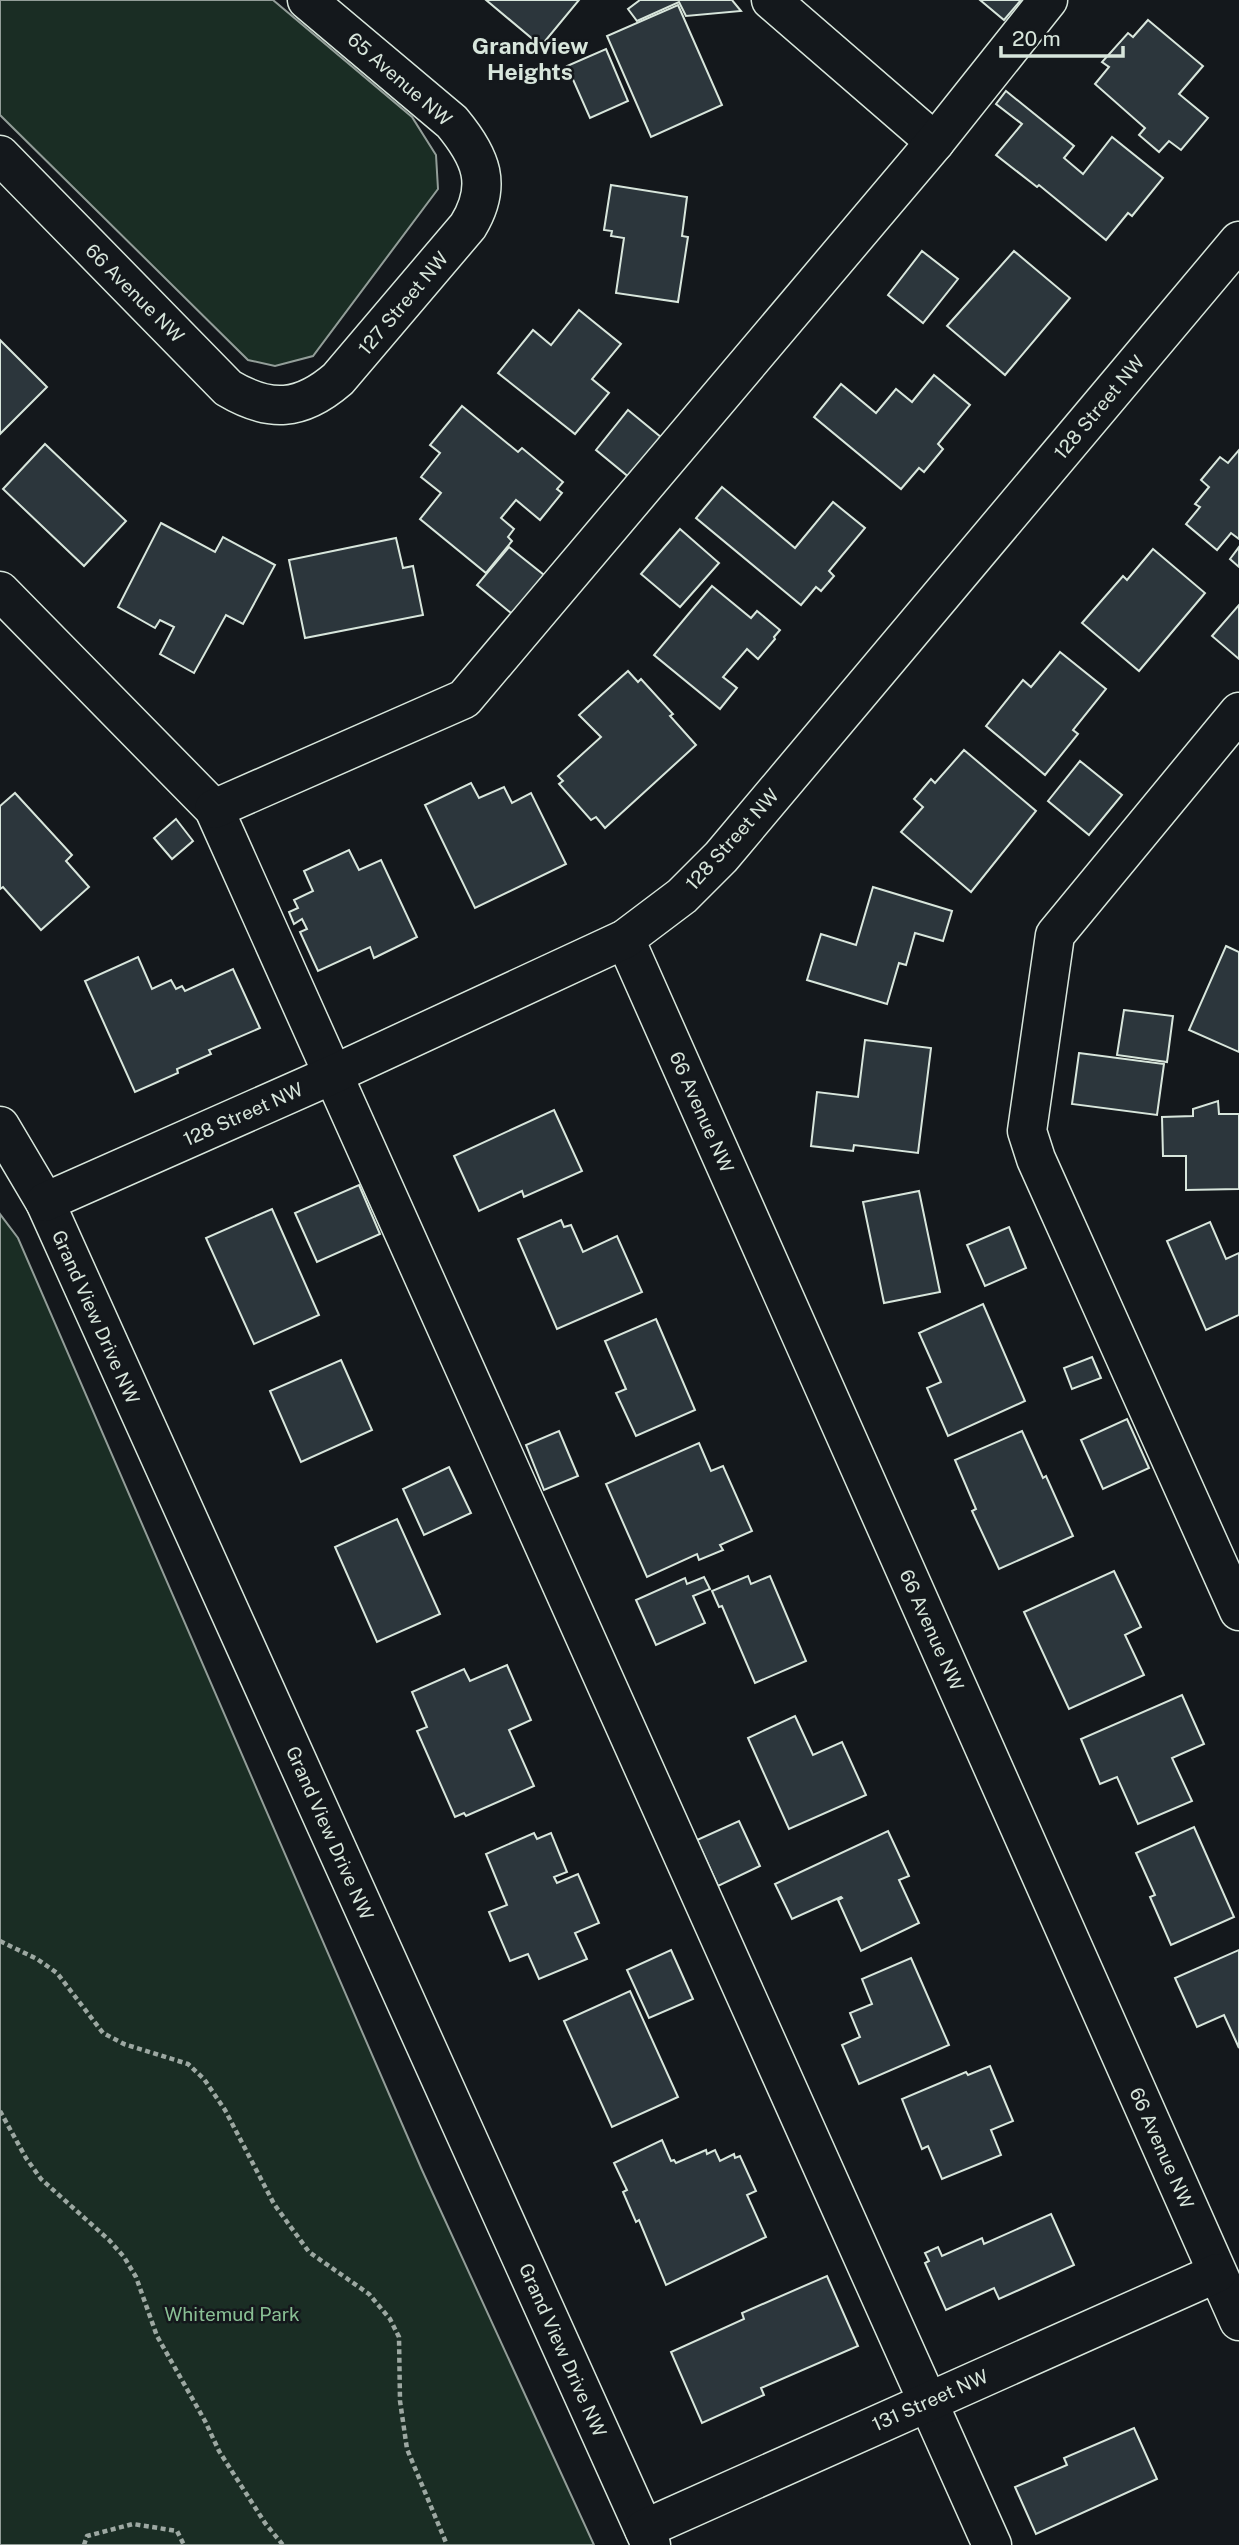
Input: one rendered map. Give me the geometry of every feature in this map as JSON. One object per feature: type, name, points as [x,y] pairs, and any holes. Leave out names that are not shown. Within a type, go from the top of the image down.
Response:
[{"type":"street","name":"65 Avenue NW","points":[[307,0],[452,122],[466,138],[480,169]]},
{"type":"street","points":[[771,0],[935,142]]},
{"type":"street","points":[[214,809],[464,699],[935,142],[1048,0]]},
{"type":"street","name":"66 Avenue NW","points":[[0,155],[228,388],[267,405],[285,406]]},
{"type":"street","name":"127 Street NW","points":[[285,406],[306,401],[323,392],[338,379],[468,226],[478,210],[483,190],[480,169]]},
{"type":"street","name":"128 Street NW","points":[[45,1202],[334,1074],[625,939],[682,896],[721,857],[1239,241]]},
{"type":"street","points":[[0,591],[214,809],[992,2545]]},
{"type":"street","points":[[1239,712],[1055,935],[1027,1131],[1036,1160],[1239,1611]]},
{"type":"street","name":"66 Avenue NW","points":[[625,939],[1239,2321]]},
{"type":"street","name":"Grand View Drive NW","points":[[0,1126],[45,1202],[648,2537]]},
{"type":"street","name":"131 Street NW","points":[[648,2537],[926,2401],[1217,2273]]},
{"type":"path","points":[[0,1941],[37,1959],[57,1973],[103,2033],[124,2045],[188,2064],[204,2079],[225,2110],[274,2204],[309,2252],[369,2294],[390,2319],[399,2337],[400,2401],[407,2449],[447,2545]]},
{"type":"path","points":[[0,2111],[41,2179],[109,2240],[124,2257],[136,2277],[157,2336],[219,2451],[265,2523],[283,2545]]},
{"type":"path","points":[[84,2545],[87,2536],[133,2524],[177,2531],[184,2545]]},
{"type":"green space","points":[[0,0],[273,0],[412,117],[436,155],[438,189],[313,356],[275,366],[248,360],[0,115]]},
{"type":"green space","name":"Whitemud Park","points":[[0,1214],[18,1238],[422,2170],[594,2545],[0,2545]]},
{"type":"building","points":[[486,0],[579,0],[541,46]]},
{"type":"building","points":[[640,0],[732,0],[741,11],[686,16],[679,2],[637,21],[628,9]]},
{"type":"building","points":[[980,0],[1021,0],[1004,20]]},
{"type":"building","points":[[678,5],[722,105],[651,137],[607,36]]},
{"type":"building","points":[[1148,20],[1203,66],[1179,94],[1208,118],[1181,150],[1169,141],[1159,152],[1139,135],[1145,128],[1095,84],[1109,67],[1102,62],[1128,33],[1133,37]]},
{"type":"building","points":[[606,49],[628,101],[590,118],[567,66]]},
{"type":"building","points":[[1006,91],[1074,146],[1064,158],[1083,174],[1112,137],[1163,178],[1132,216],[1128,213],[1106,240],[1039,185],[1037,187],[996,155],[1022,124],[996,104]]},
{"type":"building","points":[[611,185],[687,197],[682,236],[688,237],[678,302],[616,293],[624,238],[611,236],[612,231],[604,230]]},
{"type":"building","points":[[922,251],[958,279],[923,323],[888,295]]},
{"type":"building","points":[[1014,251],[1070,298],[1005,375],[947,326]]},
{"type":"building","points":[[579,310],[621,344],[592,379],[609,393],[575,434],[498,373],[533,330],[551,345]]},
{"type":"building","points":[[0,340],[47,387],[0,434]]},
{"type":"building","points":[[934,375],[970,405],[938,444],[943,449],[924,472],[919,468],[901,489],[814,417],[841,384],[876,413],[896,389],[912,402]]},
{"type":"building","points":[[462,406],[518,452],[522,448],[563,482],[557,489],[562,493],[540,520],[516,500],[501,518],[514,529],[508,537],[512,541],[486,573],[420,519],[441,493],[421,477],[440,453],[430,445]]},
{"type":"building","points":[[628,410],[662,438],[630,478],[596,450]]},
{"type":"building","points":[[45,444],[126,521],[84,566],[3,489]]},
{"type":"building","points":[[1239,450],[1239,539],[1231,533],[1217,550],[1186,524],[1200,507],[1195,504],[1209,487],[1201,480],[1220,457],[1228,463]]},
{"type":"building","points":[[722,487],[795,548],[833,502],[865,528],[829,571],[834,576],[821,591],[816,587],[801,605],[696,518]]},
{"type":"building","points":[[161,523],[215,552],[223,537],[275,565],[243,624],[226,615],[194,673],[160,654],[174,627],[160,620],[155,628],[118,607]]},
{"type":"building","points":[[680,529],[719,563],[680,607],[641,574]]},
{"type":"building","points":[[396,538],[403,568],[413,566],[423,615],[305,638],[289,560]]},
{"type":"building","points":[[509,547],[549,579],[517,618],[477,585]]},
{"type":"building","points":[[1239,547],[1239,567],[1230,559]]},
{"type":"building","points":[[1153,549],[1205,593],[1139,671],[1082,623],[1123,576],[1127,580]]},
{"type":"building","points":[[712,586],[751,618],[757,611],[780,630],[758,659],[747,649],[723,677],[737,688],[720,709],[654,655]]},
{"type":"building","points":[[1239,605],[1239,659],[1212,636]]},
{"type":"building","points":[[1060,652],[1106,689],[1073,730],[1078,734],[1045,775],[986,726],[1023,680],[1031,687]]},
{"type":"building","points":[[628,671],[638,682],[641,679],[673,714],[670,716],[696,745],[605,828],[596,817],[591,820],[559,784],[563,781],[558,776],[601,737],[579,715]]},
{"type":"building","points":[[964,750],[1036,811],[971,892],[901,832],[923,807],[914,799],[931,779],[935,783]]},
{"type":"building","points":[[1080,761],[1122,795],[1089,835],[1048,801]]},
{"type":"building","points":[[471,783],[479,798],[504,787],[512,803],[531,793],[566,864],[475,908],[425,805]]},
{"type":"building","points":[[15,793],[72,855],[66,861],[89,887],[41,930],[3,887],[0,889],[0,806]]},
{"type":"building","points":[[176,819],[193,841],[172,859],[154,838]]},
{"type":"building","points":[[349,850],[359,870],[381,860],[417,937],[374,958],[370,947],[318,971],[300,932],[307,929],[302,919],[294,924],[289,912],[298,908],[294,900],[313,891],[304,871]]},
{"type":"building","points":[[873,887],[952,911],[943,941],[915,933],[906,965],[899,963],[887,1004],[807,980],[821,934],[856,945]]},
{"type":"building","points":[[1226,946],[1239,952],[1239,1052],[1189,1030]]},
{"type":"building","points":[[138,957],[152,989],[171,980],[176,989],[182,986],[185,991],[233,969],[260,1028],[209,1050],[211,1054],[177,1069],[178,1073],[135,1092],[85,981]]},
{"type":"building","points":[[1124,1010],[1173,1016],[1167,1062],[1117,1055]]},
{"type":"building","points":[[865,1040],[931,1048],[918,1153],[854,1145],[853,1151],[811,1146],[817,1092],[858,1097]]},
{"type":"building","points":[[1079,1053],[1164,1064],[1157,1115],[1072,1104]]},
{"type":"building","points":[[1218,1101],[1219,1114],[1239,1114],[1239,1189],[1186,1190],[1186,1156],[1163,1156],[1162,1117],[1193,1116],[1193,1109]]},
{"type":"building","points":[[554,1110],[582,1171],[524,1197],[522,1191],[479,1211],[454,1156]]},
{"type":"building","points":[[359,1185],[380,1234],[317,1262],[295,1213]]},
{"type":"building","points":[[919,1191],[940,1292],[884,1303],[863,1202]]},
{"type":"building","points":[[272,1209],[319,1315],[254,1344],[206,1238]]},
{"type":"building","points":[[561,1220],[564,1227],[571,1225],[583,1252],[617,1236],[642,1292],[557,1329],[518,1239]]},
{"type":"building","points":[[1210,1222],[1226,1259],[1239,1253],[1239,1315],[1206,1330],[1167,1241]]},
{"type":"building","points":[[1009,1227],[1026,1268],[985,1286],[967,1245]]},
{"type":"building","points":[[983,1304],[1025,1401],[948,1436],[927,1388],[941,1382],[919,1333]]},
{"type":"building","points":[[656,1319],[695,1410],[636,1436],[616,1393],[626,1389],[605,1341]]},
{"type":"building","points":[[1092,1357],[1101,1378],[1072,1389],[1064,1368]]},
{"type":"building","points":[[341,1360],[372,1430],[301,1462],[270,1391]]},
{"type":"building","points":[[1127,1419],[1149,1468],[1103,1489],[1081,1440]]},
{"type":"building","points":[[559,1431],[578,1476],[544,1490],[526,1445]]},
{"type":"building","points":[[1022,1431],[1073,1536],[999,1569],[972,1511],[976,1509],[955,1460]]},
{"type":"building","points":[[699,1443],[711,1471],[723,1466],[752,1531],[720,1545],[723,1550],[699,1560],[697,1554],[647,1577],[606,1484]]},
{"type":"building","points":[[449,1467],[471,1513],[424,1535],[403,1489]]},
{"type":"building","points":[[397,1519],[440,1614],[377,1642],[335,1547]]},
{"type":"building","points":[[1114,1571],[1141,1627],[1125,1635],[1144,1675],[1069,1709],[1024,1612]]},
{"type":"building","points":[[748,1576],[751,1584],[770,1576],[806,1661],[755,1683],[722,1606],[719,1607],[712,1591]]},
{"type":"building","points":[[704,1577],[710,1589],[693,1596],[705,1623],[656,1645],[636,1600],[685,1578],[687,1584]]},
{"type":"building","points":[[507,1665],[531,1720],[509,1730],[534,1786],[466,1816],[464,1813],[455,1817],[417,1731],[427,1727],[412,1692],[464,1669],[470,1681]]},
{"type":"building","points":[[1182,1695],[1204,1744],[1172,1758],[1192,1801],[1138,1824],[1117,1777],[1100,1784],[1081,1739]]},
{"type":"building","points":[[795,1716],[813,1755],[842,1742],[866,1795],[789,1829],[748,1738]]},
{"type":"building","points":[[739,1821],[760,1866],[718,1886],[697,1840]]},
{"type":"building","points":[[1194,1827],[1234,1917],[1171,1945],[1150,1897],[1155,1895],[1136,1853]]},
{"type":"building","points":[[888,1831],[909,1876],[899,1880],[919,1923],[861,1951],[838,1900],[841,1897],[792,1919],[775,1884]]},
{"type":"building","points":[[534,1833],[537,1839],[551,1833],[567,1872],[554,1877],[557,1883],[578,1874],[599,1923],[575,1933],[587,1959],[539,1979],[528,1954],[510,1961],[489,1912],[507,1905],[486,1854]]},
{"type":"building","points":[[671,1950],[693,1999],[649,2018],[627,1970]]},
{"type":"building","points":[[1239,1950],[1239,2048],[1224,2015],[1197,2027],[1175,1978]]},
{"type":"building","points":[[911,1958],[949,2045],[859,2084],[842,2045],[860,2037],[850,2013],[872,2004],[862,1979]]},
{"type":"building","points":[[630,1991],[678,2097],[612,2127],[564,2021]]},
{"type":"building","points":[[990,2066],[1013,2121],[991,2130],[1001,2155],[942,2179],[928,2146],[922,2149],[902,2099],[966,2072],[968,2075]]},
{"type":"building","points":[[662,2140],[671,2161],[676,2163],[706,2150],[707,2154],[715,2150],[720,2161],[734,2154],[735,2158],[740,2156],[756,2191],[747,2195],[766,2237],[666,2285],[639,2220],[636,2222],[623,2192],[627,2190],[614,2163]]},
{"type":"building","points":[[1051,2214],[1074,2265],[999,2299],[994,2288],[946,2310],[925,2263],[929,2261],[925,2253],[938,2247],[942,2256],[982,2238],[984,2244]]},
{"type":"building","points":[[827,2276],[858,2346],[761,2388],[764,2395],[702,2423],[671,2352],[744,2319],[742,2313]]},
{"type":"building","points":[[1134,2428],[1157,2479],[1036,2534],[1015,2487],[1067,2465],[1064,2458]]},
{"type":"district","name":"Grandview Heights","points":[[530,58]]}]
